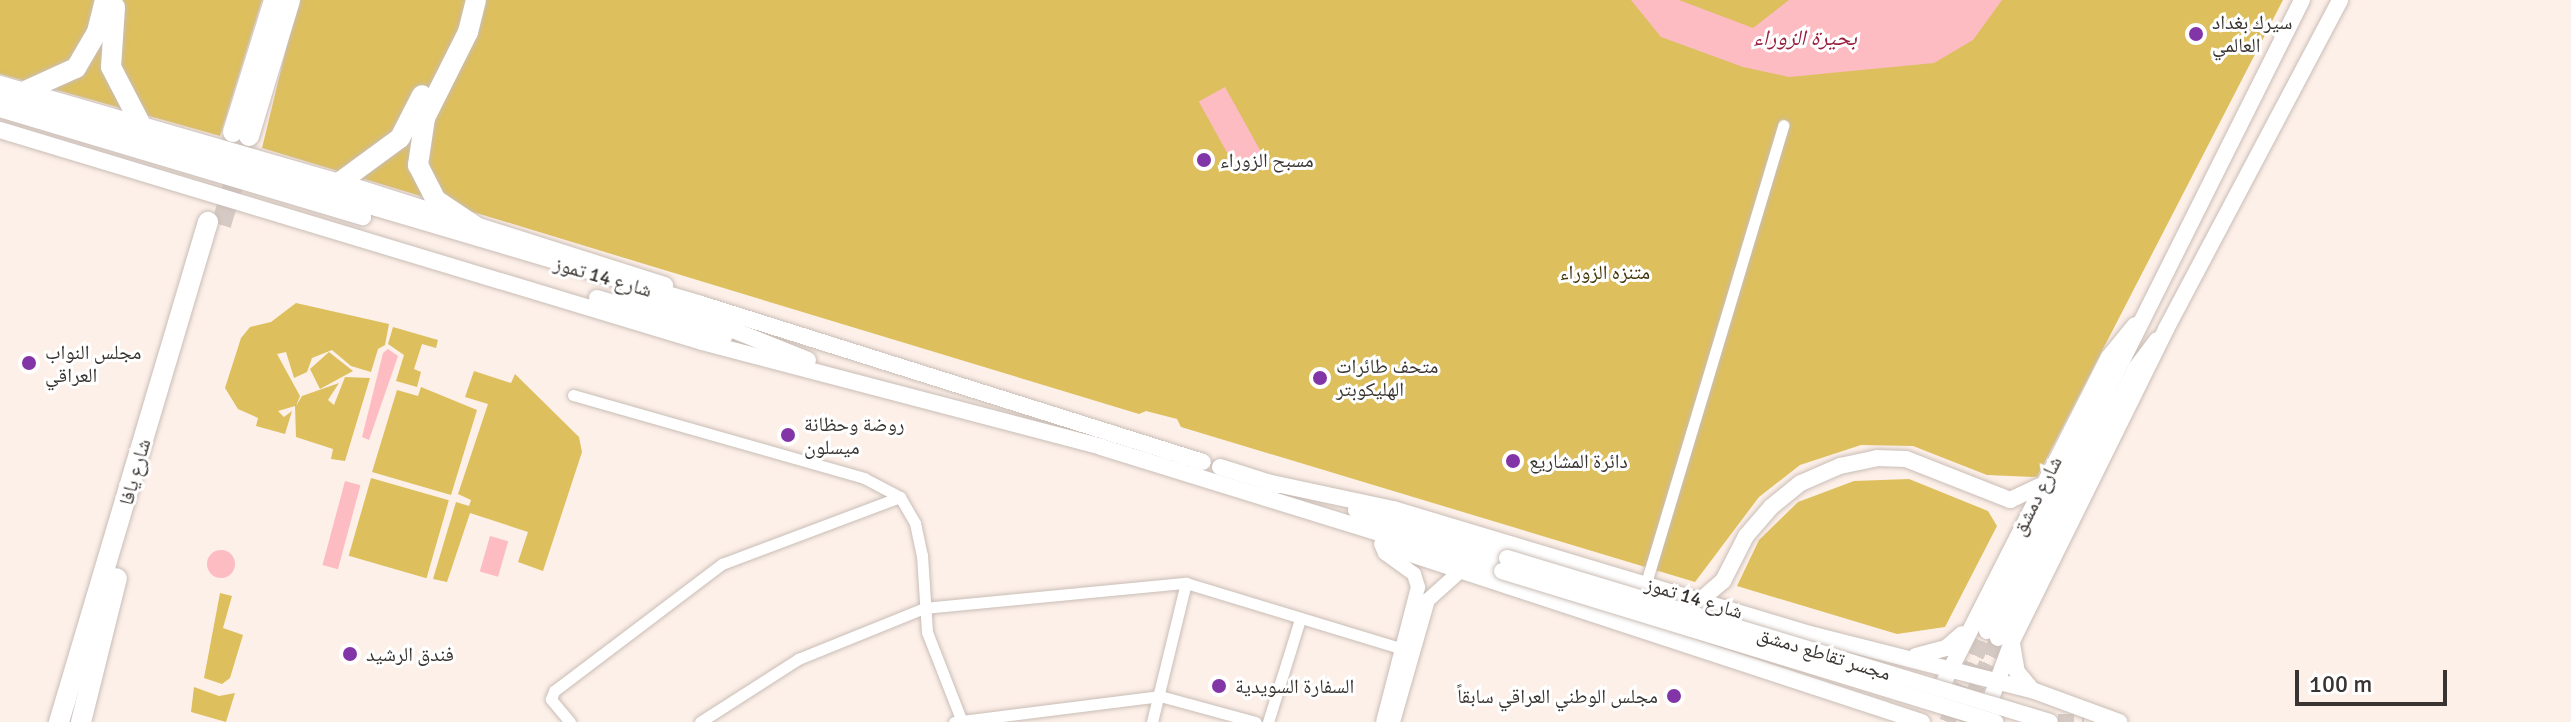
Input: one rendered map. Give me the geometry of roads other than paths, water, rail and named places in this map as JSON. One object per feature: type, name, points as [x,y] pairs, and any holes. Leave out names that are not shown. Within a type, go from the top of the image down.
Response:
[{"type":"highway","points":[[25,91],[76,68],[97,32],[105,0]]},
{"type":"highway","points":[[116,0],[111,67],[140,123]]},
{"type":"highway","points":[[274,0],[241,134],[290,0]]},
{"type":"highway","points":[[340,182],[400,138],[457,28],[463,0]]},
{"type":"highway","points":[[476,0],[468,32],[425,118],[418,165],[436,200],[478,228]]},
{"type":"highway","name":"شارع يافا","points":[[59,722],[215,224],[81,722]]},
{"type":"main road","name":"شارع دمشق","points":[[1992,633],[2125,362],[2141,317],[2302,0]]},
{"type":"main road","name":"شارع دمشق","points":[[1947,675],[1992,633],[2166,329],[2340,0]]},
{"type":"main road","points":[[0,84],[340,182],[478,228],[649,279],[701,304]]},
{"type":"main road","name":"شارع 14 تموز","points":[[0,97],[701,304],[1102,440],[1266,490],[1377,531],[1472,561],[1504,564]]},
{"type":"main road","name":"شارع 14 تموز","points":[[0,109],[703,318],[854,380]]},
{"type":"main road","points":[[0,118],[854,380]]},
{"type":"main road","name":"شارع 14 تموز","points":[[0,130],[702,342],[1212,465],[1266,490],[1377,531],[1504,564]]},
{"type":"main road","points":[[2230,143],[2226,171],[2242,183]]},
{"type":"main road","name":"شارع دمشق","points":[[1994,689],[1992,633],[2042,486],[2109,357],[2141,317]]},
{"type":"main road","points":[[1702,599],[1723,581],[1746,536],[1771,507],[1801,483],[1840,466],[1877,458],[1906,459],[2010,500],[2042,486]]},
{"type":"main road","name":"شارع 14 تموز","points":[[1266,490],[1393,509],[1702,599],[1810,634],[1907,657],[1947,675],[1994,689],[2032,690],[2119,722]]},
{"type":"main road","points":[[1377,531],[1393,509]]},
{"type":"main road","name":"شارع 14 تموز","points":[[1377,531],[1457,572],[1875,709],[1927,718]]},
{"type":"main road","name":"مجسر تقاطع دمشق","points":[[1504,564],[1995,722]]},
{"type":"main road","name":"مجسر تقاطع دمشق","points":[[1504,564],[2050,722]]},
{"type":"main road","points":[[1907,657],[1992,633],[2032,690]]},
{"type":"main road","points":[[1875,709],[1891,722]]},
{"type":"street","points":[[1646,583],[1783,125]]},
{"type":"street","points":[[573,395],[864,478],[900,497],[915,523],[922,555],[927,632],[959,721],[1029,717],[1160,696],[1256,722]]},
{"type":"street","points":[[570,722],[551,699],[554,691],[722,564],[900,497]]},
{"type":"street","points":[[1377,531],[1385,553],[1416,579],[1403,649],[1383,722]]},
{"type":"street","points":[[1393,722],[1428,600],[1472,561]]},
{"type":"street","points":[[700,722],[798,659],[924,608],[1186,583],[1403,649]]},
{"type":"street","points":[[1152,722],[1186,583]]},
{"type":"street","points":[[1268,722],[1300,619]]},
{"type":"water","name":"بحيرة الزوراء","points":[[1631,0],[1679,0],[1753,28],[1789,0],[2002,0],[1973,40],[1934,63],[1789,77],[1743,67],[1661,37]]},
{"type":"water","points":[[1225,87],[1261,153],[1235,167],[1199,102]]},
{"type":"water","points":[[388,349],[398,356],[369,440],[362,437],[383,353]]},
{"type":"water","points":[[345,481],[360,485],[338,569],[322,565]]},
{"type":"water","points":[[490,536],[508,541],[498,577],[480,572]]},
{"type":"water","points":[[221,550],[231,554],[235,564],[231,574],[221,578],[211,574],[207,564],[211,554]]},
{"type":"tunnel","points":[[221,225],[241,160]]},
{"type":"tunnel","points":[[1947,722],[1987,631]]},
{"type":"tunnel","points":[[1961,722],[1998,638]]},
{"type":"tunnel","points":[[2058,722],[2084,722]]},
{"type":"place","name":"سيرك بغداد العالمي","points":[[2196,34]]},
{"type":"place","name":"مسبح الزوراء","points":[[1204,160]]},
{"type":"place","name":"مجلس النواب العراقي","points":[[29,363]]},
{"type":"place","name":"متحف طائرات الهليكوبتر","points":[[1320,378]]},
{"type":"place","name":"روضة وحظانة ميسلون","points":[[788,435]]},
{"type":"place","name":"دائرة المشاريع","points":[[1513,461]]},
{"type":"place","name":"فندق الرشيد","points":[[350,654]]},
{"type":"place","name":"السفارة السويدية","points":[[1219,686]]},
{"type":"place","name":"مجلس الوطني العراقي سابقاً","points":[[1674,696]]},
{"type":"park label","name":"متنزه الزوراء","points":[[1605,272]]}]
